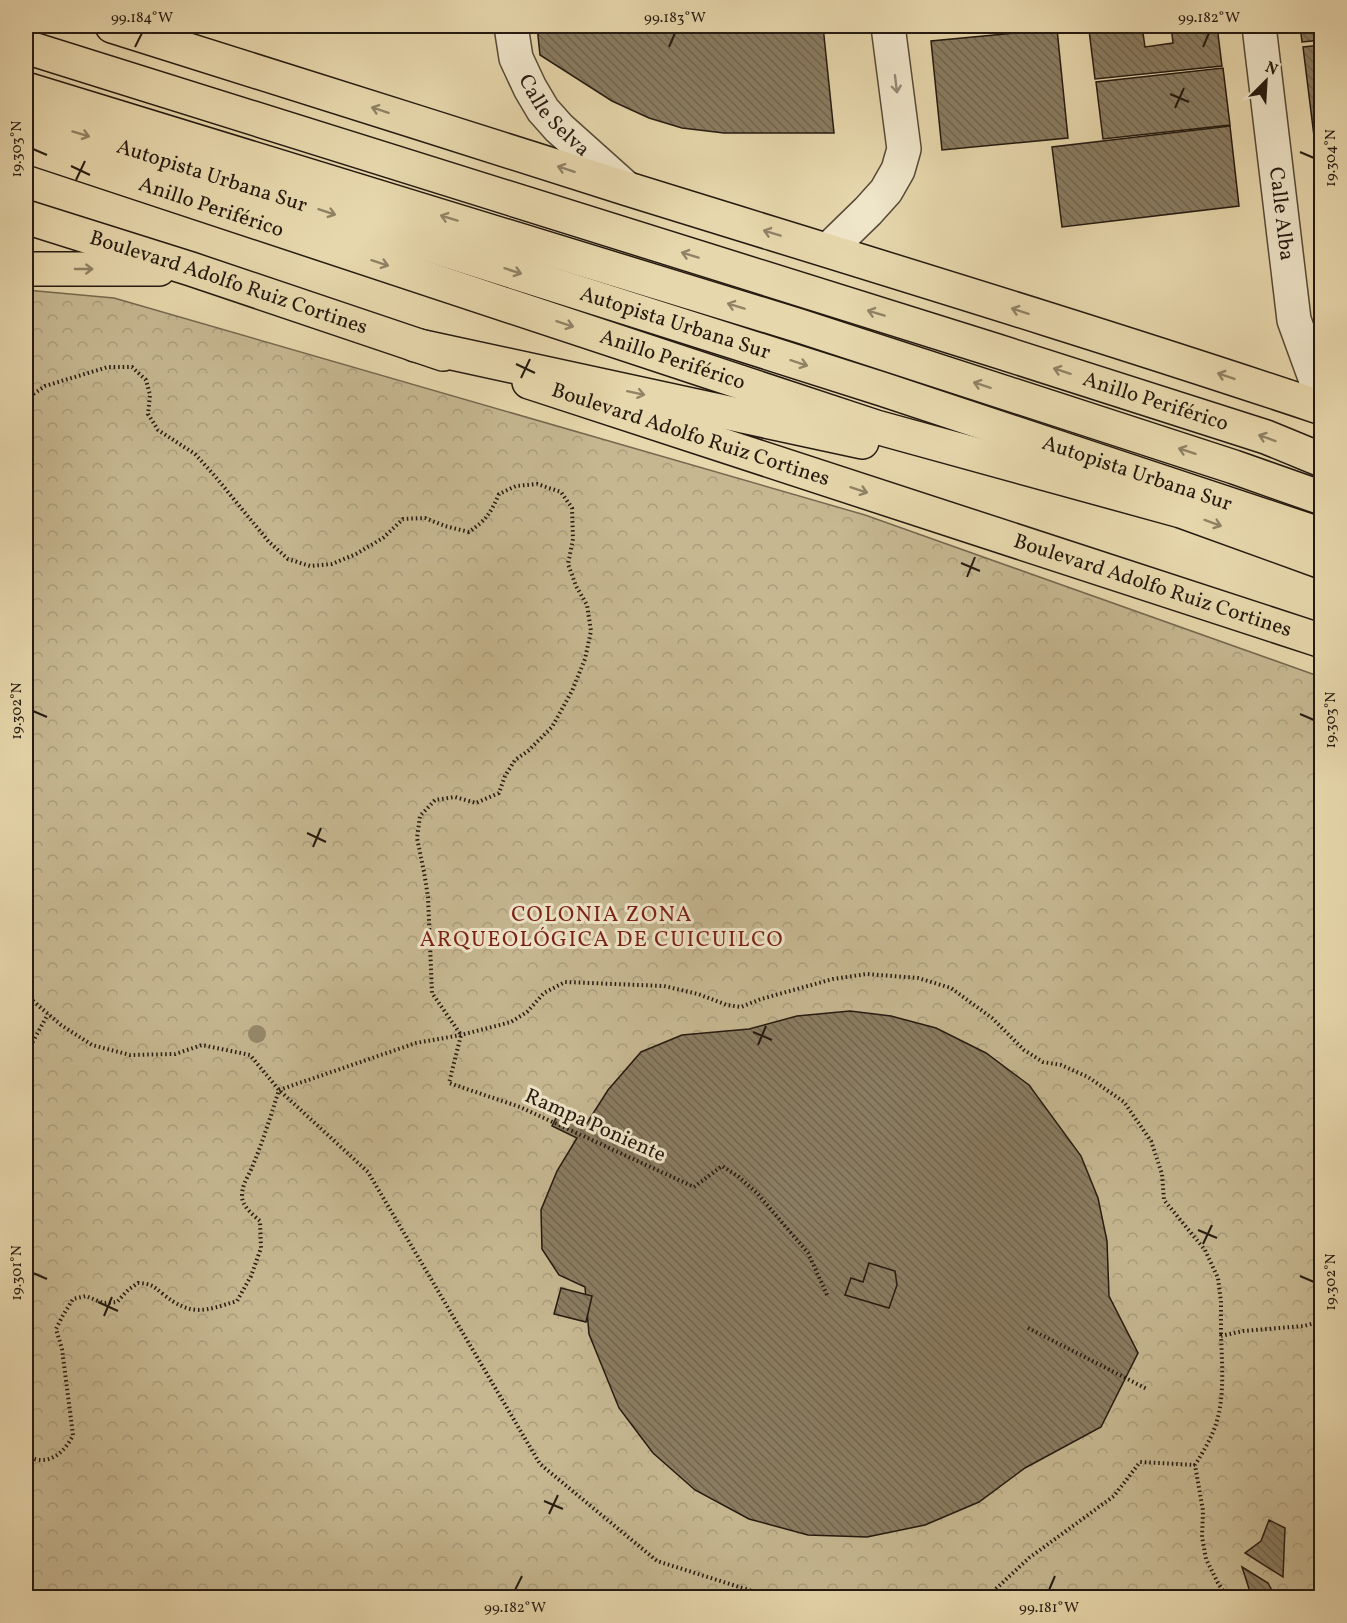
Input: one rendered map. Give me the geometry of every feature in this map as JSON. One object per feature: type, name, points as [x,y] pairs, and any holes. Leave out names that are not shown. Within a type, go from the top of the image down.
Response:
[{"type":"main road","points":[[112,26],[828,250],[1322,408]]},
{"type":"main road","points":[[173,26],[233,63]]},
{"type":"main road","name":"Anillo Periférico","points":[[26,47],[994,350],[1266,437],[1322,460]]},
{"type":"main road","name":"Autopista Urbana Sur","points":[[26,89],[800,326],[1234,467],[1322,498]]},
{"type":"main road","name":"Autopista Urbana Sur","points":[[26,117],[882,389],[1322,536]]},
{"type":"main road","name":"Anillo Periférico","points":[[26,146],[876,427],[1181,511],[1322,562]]},
{"type":"main road","name":"Boulevard Adolfo Ruiz Cortines","points":[[26,217],[191,269],[415,345],[1322,641]]},
{"type":"main road","points":[[26,269],[191,269]]},
{"type":"main road","points":[[415,345],[1181,511]]},
{"type":"street","name":"Calle Selva","points":[[511,26],[516,57],[543,110],[559,128],[626,188]]},
{"type":"street","points":[[828,250],[886,191],[898,170],[904,149],[888,26]]},
{"type":"street","name":"Calle Alba","points":[[1259,26],[1294,320],[1322,397]]},
{"type":"path","points":[[26,399],[45,386],[77,376],[108,367],[132,367],[146,380],[150,395],[147,414],[158,430],[195,454],[269,542],[288,559],[310,566],[332,564],[356,554],[383,538],[403,519],[425,518],[469,532],[491,512],[499,494],[516,486],[537,484],[561,492],[567,500],[572,508],[573,518],[573,538],[568,564],[576,586],[587,605],[591,631],[585,659],[572,691],[552,727],[528,751],[515,760],[505,776],[499,793],[476,804],[455,797],[435,801],[420,816],[417,838],[428,897],[432,993],[462,1035]]},
{"type":"path","points":[[279,1090],[416,1044],[511,1022],[527,1012],[544,993],[565,982],[664,986],[741,1007],[760,999],[833,979],[867,974],[918,978],[951,988],[992,1018],[1024,1050],[1043,1062],[1061,1065],[1088,1077],[1124,1102],[1151,1141],[1162,1174],[1164,1200],[1205,1250],[1218,1278],[1221,1302],[1222,1380],[1219,1413],[1208,1444],[1195,1465],[1203,1511],[1202,1538],[1206,1558],[1228,1598]]},
{"type":"path","points":[[26,995],[48,1014],[92,1045],[130,1055],[175,1054],[202,1045],[250,1055],[279,1090],[368,1172],[540,1464],[657,1561],[774,1598]]},
{"type":"path","points":[[26,1054],[48,1014]]},
{"type":"path","name":"Rampa Poniente","points":[[462,1035],[448,1083],[520,1107],[694,1187],[722,1166],[757,1193],[808,1253],[828,1297]]},
{"type":"path","points":[[26,1456],[40,1460],[55,1456],[68,1446],[73,1435],[62,1348],[56,1329],[73,1299],[86,1296],[103,1303],[117,1302],[138,1283],[151,1284],[183,1308],[200,1311],[237,1301],[251,1276],[261,1248],[260,1221],[249,1211],[242,1198],[243,1184],[267,1131],[279,1090]]},
{"type":"path","points":[[1221,1336],[1243,1330],[1304,1326],[1322,1321]]},
{"type":"path","points":[[1028,1328],[1147,1389]]},
{"type":"path","points":[[986,1598],[1029,1558],[1114,1496],[1140,1462],[1195,1465]]},
{"type":"green space","points":[[26,290],[114,298],[865,515],[1321,677],[1321,1597],[26,1597]]},
{"type":"building","points":[[537,26],[823,26],[834,133],[724,133],[682,128],[649,118],[612,101],[540,55]]},
{"type":"building","points":[[1142,26],[1145,47],[1173,43],[1171,26],[1217,26],[1222,66],[1095,79],[1089,30]]},
{"type":"building","points":[[1300,26],[1322,26],[1322,40],[1302,42]]},
{"type":"building","points":[[1057,29],[1068,138],[942,150],[931,41]]},
{"type":"building","points":[[1322,45],[1322,201],[1303,47]]},
{"type":"building","points":[[1223,68],[1230,125],[1103,139],[1096,82]]},
{"type":"building","points":[[1230,126],[1239,206],[1062,227],[1052,147]]},
{"type":"building","points":[[850,1011],[891,1016],[936,1028],[986,1053],[1029,1085],[1081,1156],[1098,1198],[1107,1241],[1109,1296],[1138,1353],[1101,1427],[1025,1468],[979,1502],[925,1525],[867,1537],[808,1535],[749,1519],[695,1490],[653,1453],[619,1408],[589,1334],[585,1287],[559,1275],[542,1249],[541,1210],[557,1171],[577,1138],[552,1126],[559,1112],[587,1123],[608,1090],[641,1052],[682,1035],[749,1029],[797,1016]]},
{"type":"building","points":[[869,1263],[895,1271],[897,1285],[889,1308],[845,1295],[851,1278],[863,1282]]},
{"type":"building","points":[[561,1288],[592,1296],[586,1322],[554,1314]]},
{"type":"building","points":[[1269,1520],[1285,1528],[1283,1577],[1245,1553],[1261,1541]]},
{"type":"building","points":[[1242,1567],[1268,1583],[1276,1598],[1252,1598]]},
{"type":"district","name":"COLONIA ZONA ARQUEOLÓGICA DE CUICUILCO","points":[[602,928]]}]
